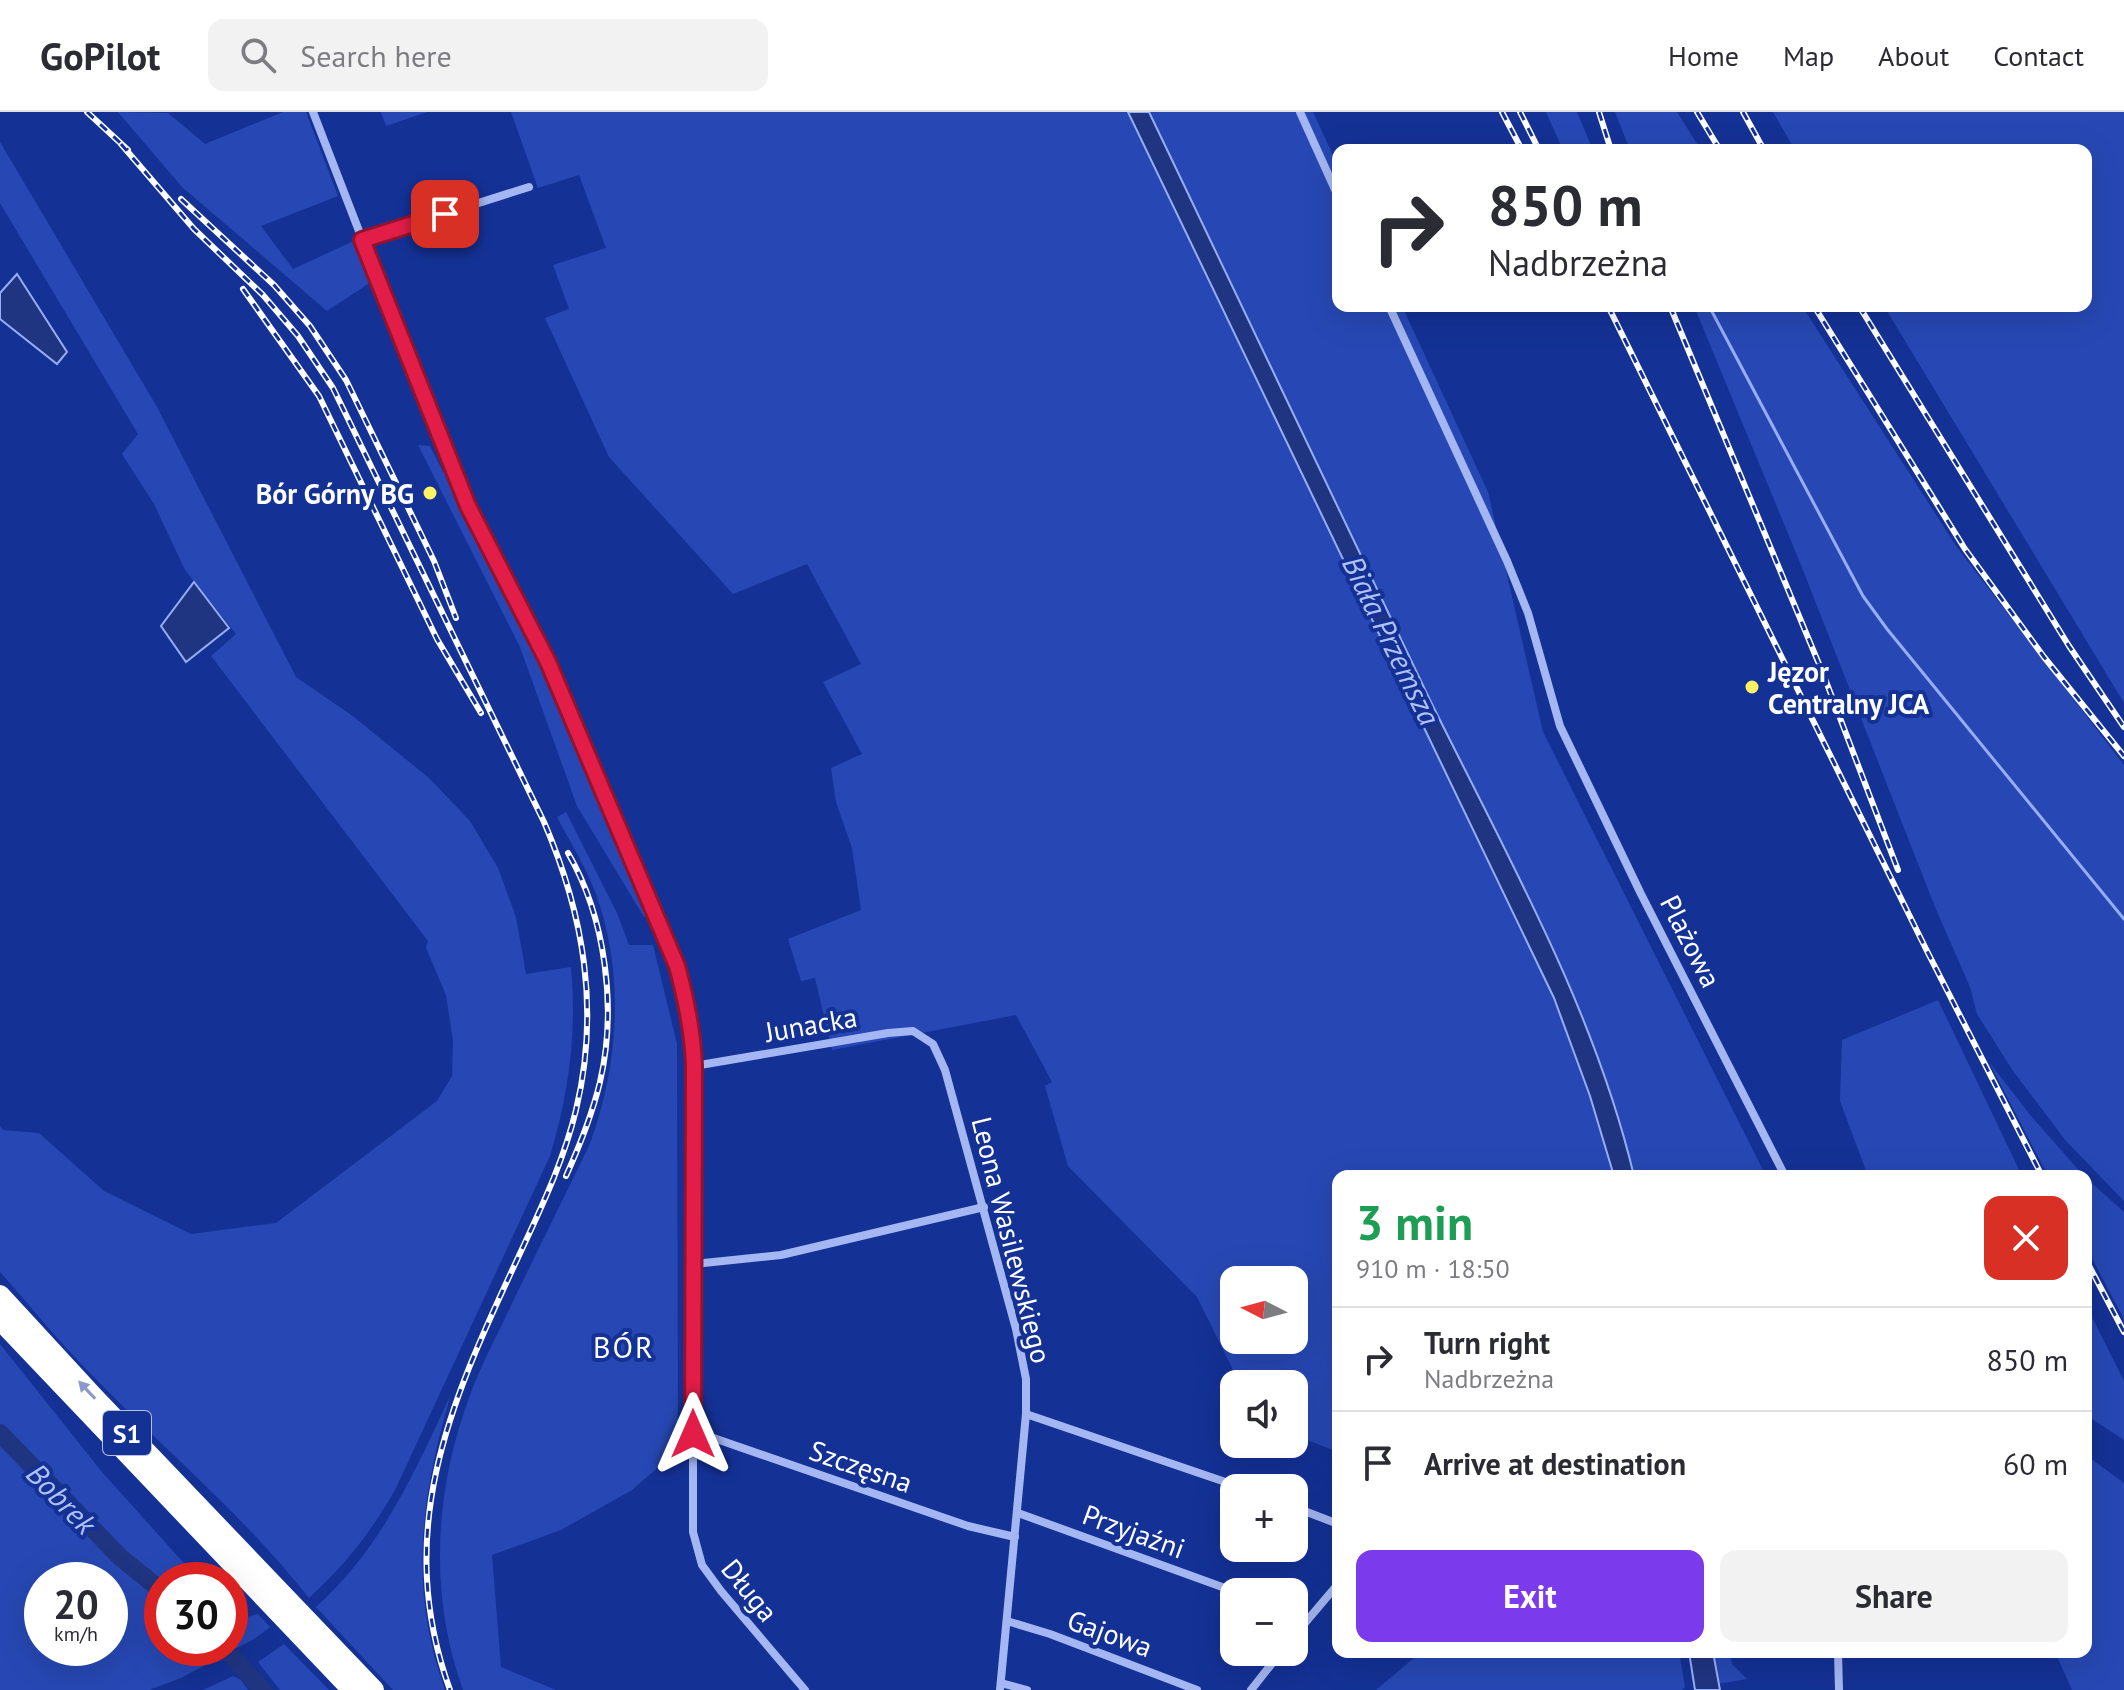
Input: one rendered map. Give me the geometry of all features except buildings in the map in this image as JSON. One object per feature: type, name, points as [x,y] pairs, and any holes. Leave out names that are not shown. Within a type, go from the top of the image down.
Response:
[{"type":"highway","name":"S1","points":[[0,1295],[352,1690]]},
{"type":"highway","name":"S1","points":[[0,1320],[251,1574],[374,1690]]},
{"type":"street","name":"Długa","points":[[313,112],[457,480],[548,662],[677,966],[687,1002],[694,1066],[693,1532],[702,1565],[805,1690]]},
{"type":"street","points":[[1300,112],[1332,183]]},
{"type":"street","points":[[362,240],[529,187]]},
{"type":"street","name":"Plażowa","points":[[1392,312],[1518,587],[1560,726],[1641,894],[1782,1170]]},
{"type":"street","name":"Junacka","points":[[694,1066],[888,1033],[913,1031],[933,1044]]},
{"type":"street","name":"Leona Wasilewskiego","points":[[933,1044],[945,1070],[1022,1355],[1026,1414],[1000,1686]]},
{"type":"street","points":[[694,1264],[781,1255],[984,1207]]},
{"type":"street","points":[[1026,1414],[1220,1480]]},
{"type":"street","name":"Szczęsna","points":[[693,1434],[702,1434],[968,1526],[1015,1537]]},
{"type":"street","points":[[1308,1512],[1332,1522]]},
{"type":"street","name":"Przyjaźni","points":[[1018,1513],[1220,1586]]},
{"type":"street","points":[[1308,1619],[1332,1591]]},
{"type":"street","name":"Gajowa","points":[[1007,1621],[1197,1690]]},
{"type":"street","points":[[1838,1658],[1839,1690]]},
{"type":"street","points":[[1251,1690],[1270,1666]]},
{"type":"street","points":[[1000,1686],[1027,1690]]},
{"type":"shaded area","points":[[118,112],[168,113],[205,144],[283,112],[306,112],[338,196],[261,226],[293,269],[356,240],[371,282],[327,311],[182,187]]},
{"type":"shaded area","points":[[381,112],[427,112],[386,126]]},
{"type":"shaded area","points":[[511,112],[1128,112],[1554,998],[1590,1096],[1612,1170],[1332,1170],[1332,1450],[1308,1440],[1308,1370],[1233,1370],[1225,1354],[1308,1354],[1308,1266],[1220,1266],[1220,1344],[1197,1297],[1068,1166],[1045,1086],[1052,1082],[1016,1015],[832,1050],[815,978],[801,981],[788,939],[861,910],[852,848],[836,802],[831,768],[862,754],[823,682],[861,664],[807,564],[733,594],[609,457],[545,318],[569,309],[553,265],[606,248],[579,175],[538,188]]},
{"type":"shaded area","points":[[1149,112],[1313,112],[1332,153],[1332,312],[1405,312],[1488,492],[1543,732],[1763,1170],[1632,1170],[1605,1078],[1568,984]]},
{"type":"shaded area","points":[[1546,112],[1577,112],[1590,144],[1560,144]]},
{"type":"shaded area","points":[[1615,112],[1677,112],[1697,144],[1628,144]]},
{"type":"shaded area","points":[[1773,112],[2124,112],[2124,703],[1888,312],[2092,312],[2092,144],[1792,144]]},
{"type":"shaded area","points":[[0,142],[157,407],[296,677],[354,717],[429,778],[470,821],[498,868],[516,917],[526,974],[571,967],[573,1015],[570,1062],[550,1156],[396,1488],[357,1547],[309,1598],[230,1510],[78,1361],[0,1272],[0,1126],[3,1130],[39,1133],[104,1191],[191,1234],[276,1223],[437,1101],[452,1076],[453,1041],[446,995],[426,948],[428,941],[211,656],[236,634],[185,570],[154,504],[122,454],[138,434],[0,203]]},
{"type":"shaded area","points":[[1696,312],[1806,312],[1956,546],[2124,765],[2124,1201],[2066,1141],[2013,1071],[1977,1014],[1970,987],[1935,907],[1801,565]]},
{"type":"shaded area","points":[[418,445],[430,446],[543,667],[649,918],[644,917],[577,806],[520,647]]},
{"type":"shaded area","points":[[566,812],[617,913],[629,945],[653,945],[677,1044],[678,1450],[632,1490],[561,1530],[492,1555],[501,1667],[556,1690],[463,1690],[445,1618],[440,1544],[443,1507],[457,1434],[479,1373],[589,1146],[607,1085],[612,1053],[615,1020],[611,956],[596,894],[557,817]]},
{"type":"shaded area","points":[[1938,1000],[2019,1170],[1866,1170],[1840,1101],[1842,1040]]},
{"type":"shaded area","points":[[1989,1062],[2079,1170],[2045,1170]]},
{"type":"shaded area","points":[[2092,1183],[2124,1212],[2124,1319],[2092,1258]]},
{"type":"shaded area","points":[[2092,1317],[2124,1381],[2124,1440],[2092,1419]]},
{"type":"shaded area","points":[[0,1344],[102,1472],[183,1562],[144,1562],[144,1666],[203,1666],[149,1690],[0,1690]]},
{"type":"shaded area","points":[[451,1394],[432,1469],[423,1542],[426,1615],[445,1690],[393,1690],[316,1607],[339,1584],[378,1535],[410,1480]]},
{"type":"shaded area","points":[[2092,1459],[2124,1483],[2124,1690],[2072,1690],[2058,1658],[2092,1658]]},
{"type":"shaded area","points":[[258,1614],[270,1627],[248,1642],[248,1617]]},
{"type":"shaded area","points":[[284,1644],[329,1690],[280,1690],[258,1662]]},
{"type":"shaded area","points":[[1414,1658],[1680,1658],[1685,1687],[1682,1690],[1376,1690]]},
{"type":"shaded area","points":[[1714,1658],[1731,1658],[1732,1664],[1747,1679],[1718,1684]]},
{"type":"shaded area","points":[[233,1676],[241,1680],[248,1690],[203,1690]]},
{"type":"water","name":"Biała Przemsza","points":[[1128,112],[1149,112],[1430,700],[1546,933],[1596,1052],[1632,1170],[1612,1170],[1590,1096],[1554,998]]},
{"type":"water","points":[[17,274],[67,352],[57,364],[0,319],[0,293]]},
{"type":"water","points":[[194,582],[229,628],[186,662],[161,626]]},
{"type":"water","points":[[1690,1658],[1714,1658],[1720,1690],[1695,1690]]},
{"type":"waterway","points":[[1712,312],[1863,596],[2124,919]]},
{"type":"waterway","name":"Bobrek","points":[[0,1433],[120,1557],[144,1576]]},
{"type":"waterway","name":"Bobrek","points":[[241,1666],[263,1690]]},
{"type":"railway","points":[[87,112],[128,150]]},
{"type":"railway","points":[[1502,112],[1519,144]]},
{"type":"railway","points":[[1520,112],[1536,144]]},
{"type":"railway","points":[[1599,112],[1609,144]]},
{"type":"railway","points":[[1697,112],[1716,144]]},
{"type":"railway","points":[[1743,112],[1761,144]]},
{"type":"railway","points":[[121,144],[194,229],[263,295],[298,336],[333,388],[544,822],[558,857],[578,928],[584,963],[587,1036],[576,1110],[550,1188],[469,1367],[436,1470],[428,1523],[427,1577],[434,1632],[450,1690]]},
{"type":"railway","points":[[181,199],[274,285],[310,326],[346,380],[434,561],[456,618]]},
{"type":"railway","points":[[243,289],[319,396],[437,639],[481,713]]},
{"type":"railway","points":[[1611,312],[1928,953],[2039,1170]]},
{"type":"railway","points":[[1672,312],[1824,676],[1898,870]]},
{"type":"railway","points":[[1818,312],[1965,549],[2044,657],[2124,756]]},
{"type":"railway","points":[[1863,312],[2069,646],[2124,727]]},
{"type":"railway","points":[[566,1176],[597,1094],[608,1025],[605,964],[599,935],[581,879],[568,853]]},
{"type":"railway","points":[[2092,1271],[2124,1332]]},
{"type":"place","name":"Bór Górny BG","points":[[430,493]]},
{"type":"place","name":"Jęzor Centralny JCA","points":[[1752,687]]},
{"type":"district","name":"BÓR","points":[[624,1346]]},
{"type":"route","points":[[445,214],[362,240],[441,443],[468,506],[548,662],[677,966],[687,1002],[694,1066],[693,1434]]}]
